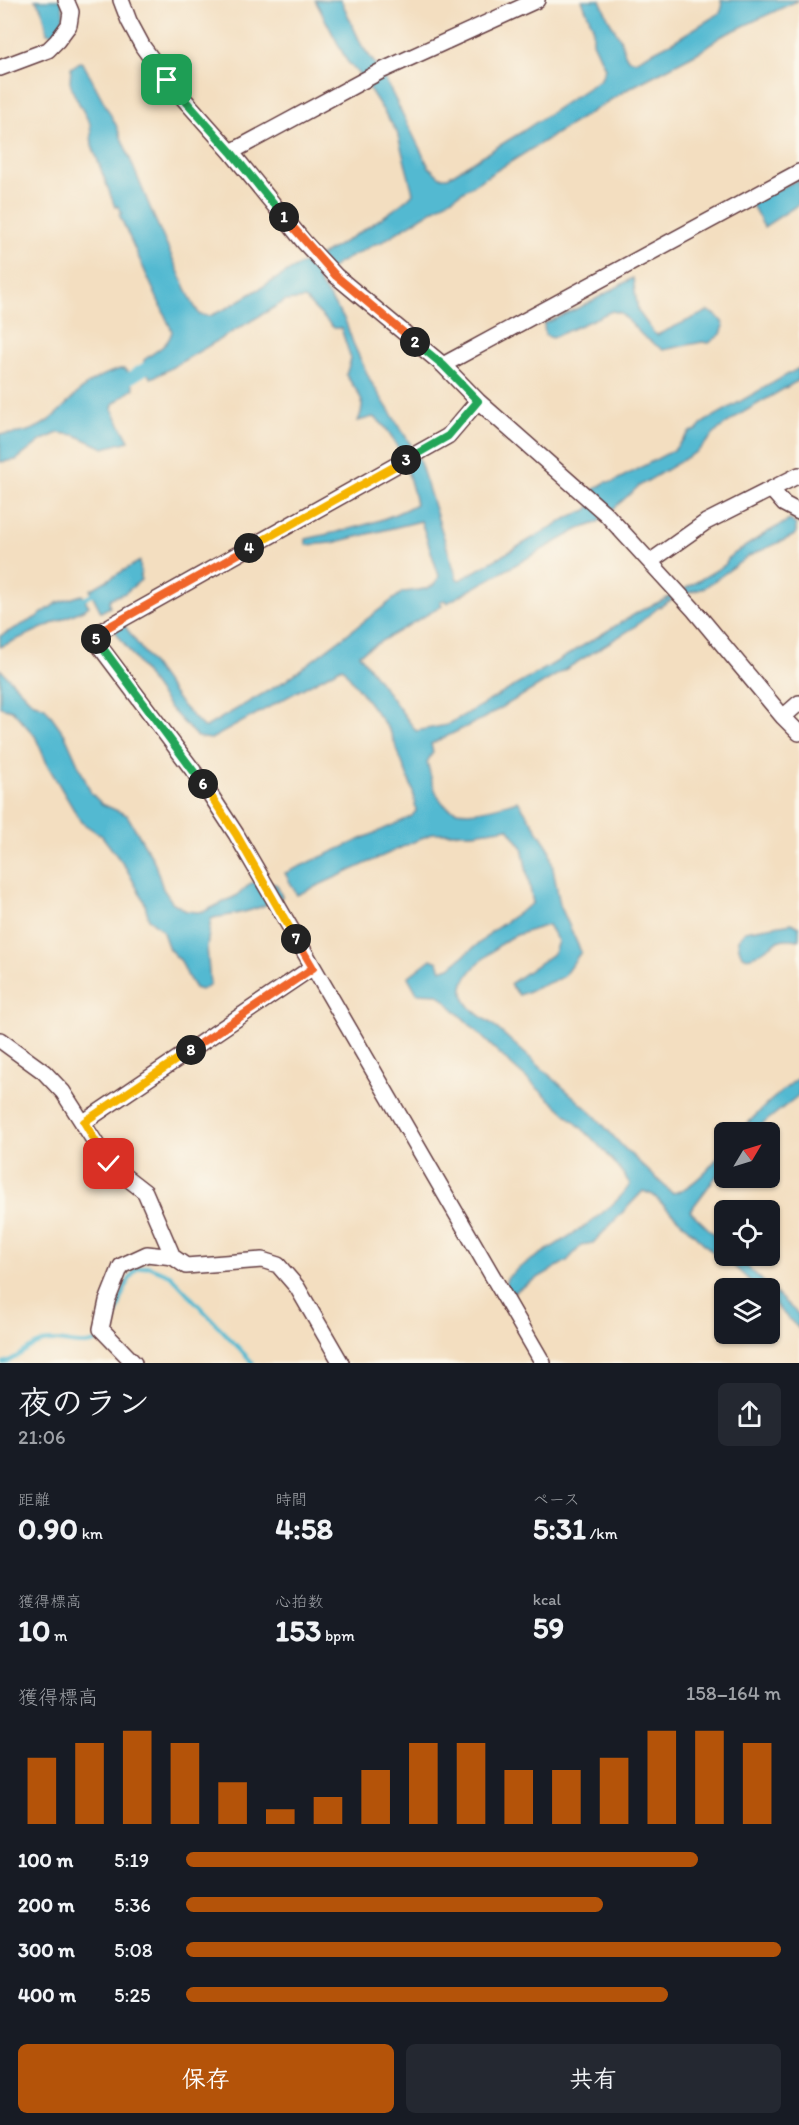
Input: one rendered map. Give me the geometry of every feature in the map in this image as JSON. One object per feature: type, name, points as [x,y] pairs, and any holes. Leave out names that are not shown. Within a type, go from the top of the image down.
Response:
[{"type":"street","points":[[0,68],[48,50],[57,41],[69,25],[71,12],[66,0]]},
{"type":"street","points":[[121,0],[143,47],[167,80],[231,152],[304,242],[336,276],[443,365],[478,401],[606,514],[651,561],[799,733]]},
{"type":"street","points":[[231,152],[381,71],[537,0]]},
{"type":"street","points":[[443,365],[799,172]]},
{"type":"street","points":[[478,401],[448,436],[94,635],[98,644],[204,785],[231,826],[543,1363]]},
{"type":"street","points":[[651,561],[706,522],[799,475]]},
{"type":"street","points":[[771,489],[784,504],[799,512]]},
{"type":"street","points":[[783,717],[799,703]]},
{"type":"street","points":[[84,1122],[313,968]]},
{"type":"street","points":[[0,1040],[44,1072],[63,1092],[109,1164],[145,1192],[173,1257]]},
{"type":"street","points":[[134,1363],[101,1329],[107,1301],[121,1266],[147,1254],[173,1257],[186,1266],[262,1260],[278,1265],[297,1287],[341,1363]]},
{"type":"water","points":[[35,0],[61,0],[63,18],[55,34],[47,33],[42,11]]},
{"type":"water","points":[[315,0],[341,0],[362,46],[383,75],[429,167],[440,177],[448,177],[601,79],[605,68],[593,42],[593,27],[582,0],[600,0],[621,40],[625,54],[628,59],[635,61],[720,13],[721,0],[799,0],[720,37],[701,51],[628,89],[380,243],[337,264],[318,281],[345,320],[371,382],[418,456],[457,579],[460,580],[571,516],[587,510],[599,497],[593,490],[674,450],[690,432],[697,430],[704,422],[799,368],[799,380],[719,429],[698,451],[639,486],[597,523],[579,529],[447,603],[445,600],[440,602],[442,606],[359,654],[416,731],[447,725],[640,611],[678,593],[725,565],[729,557],[766,533],[790,520],[796,525],[796,533],[793,536],[749,556],[704,588],[678,596],[659,607],[633,628],[535,688],[482,719],[431,744],[433,752],[427,762],[436,793],[449,808],[457,811],[478,811],[518,801],[549,848],[560,905],[581,952],[563,977],[519,995],[510,984],[554,953],[558,941],[548,925],[509,938],[478,964],[464,982],[463,990],[470,1007],[594,1115],[623,1147],[672,1193],[694,1182],[714,1162],[714,1179],[690,1211],[714,1234],[714,1253],[653,1195],[643,1191],[593,1243],[582,1245],[567,1261],[512,1293],[503,1294],[507,1278],[596,1218],[622,1195],[630,1184],[595,1141],[438,994],[417,993],[408,977],[431,959],[438,962],[441,970],[450,967],[491,932],[533,903],[522,847],[508,828],[473,833],[433,833],[297,895],[285,873],[411,817],[416,811],[413,791],[390,731],[342,667],[211,739],[197,737],[169,707],[113,628],[122,622],[180,703],[203,727],[206,727],[285,681],[403,592],[430,587],[437,581],[439,576],[421,521],[332,543],[306,545],[306,539],[376,521],[416,504],[406,469],[389,432],[373,417],[358,421],[362,402],[346,375],[351,359],[341,328],[334,328],[305,299],[285,301],[164,372],[150,377],[144,360],[168,341],[172,331],[119,214],[122,213],[118,206],[115,207],[92,145],[90,124],[70,82],[71,68],[80,62],[83,63],[116,125],[193,304],[200,315],[210,316],[341,244],[394,209],[413,193],[397,132],[363,79],[347,61]]},
{"type":"water","points":[[799,179],[799,204],[764,227],[751,203]]},
{"type":"water","points":[[633,278],[638,311],[657,335],[708,311],[723,323],[721,334],[709,343],[702,342],[663,350],[643,336],[621,313],[612,311],[552,338],[545,335],[544,324],[589,303]]},
{"type":"water","points":[[124,369],[135,377],[132,383],[134,388],[113,404],[112,409],[129,441],[104,448],[75,435],[58,433],[42,440],[16,460],[0,462],[0,434],[19,433],[38,427],[54,416],[87,385]]},
{"type":"water","points":[[140,561],[141,580],[125,593],[111,598],[110,607],[101,612],[90,590]]},
{"type":"water","points":[[82,595],[89,606],[85,609],[0,647],[0,636],[35,618],[57,603]]},
{"type":"water","points":[[0,669],[32,702],[45,707],[65,735],[91,793],[102,804],[127,815],[154,861],[163,889],[172,902],[186,911],[205,911],[238,895],[251,883],[267,881],[277,885],[282,897],[263,906],[211,919],[207,947],[210,984],[201,990],[195,988],[181,961],[169,949],[162,930],[149,919],[144,901],[126,868],[102,836],[81,822],[48,766],[35,736],[12,710],[0,707]]},
{"type":"water","points":[[792,923],[799,927],[799,940],[780,940],[754,956],[743,956],[738,940],[745,931]]},
{"type":"water","points":[[799,1077],[799,1095],[765,1122],[749,1122]]},
{"type":"water","points":[[733,1266],[747,1266],[759,1278],[747,1278]]},
{"type":"water","points":[[780,1297],[799,1315],[799,1329],[780,1310]]},
{"type":"waterway","points":[[120,384],[159,360]]},
{"type":"waterway","points":[[82,600],[96,593]]},
{"type":"waterway","points":[[107,1332],[112,1327],[126,1285],[136,1269],[148,1266],[170,1275],[253,1363]]},
{"type":"waterway","points":[[3,1363],[46,1341],[85,1344],[102,1337]]},
{"type":"route","points":[[109,1164],[84,1122],[313,968],[236,834],[204,785],[98,644],[94,635],[448,436],[478,401],[443,365],[336,276],[304,242],[231,152],[167,80]]}]
